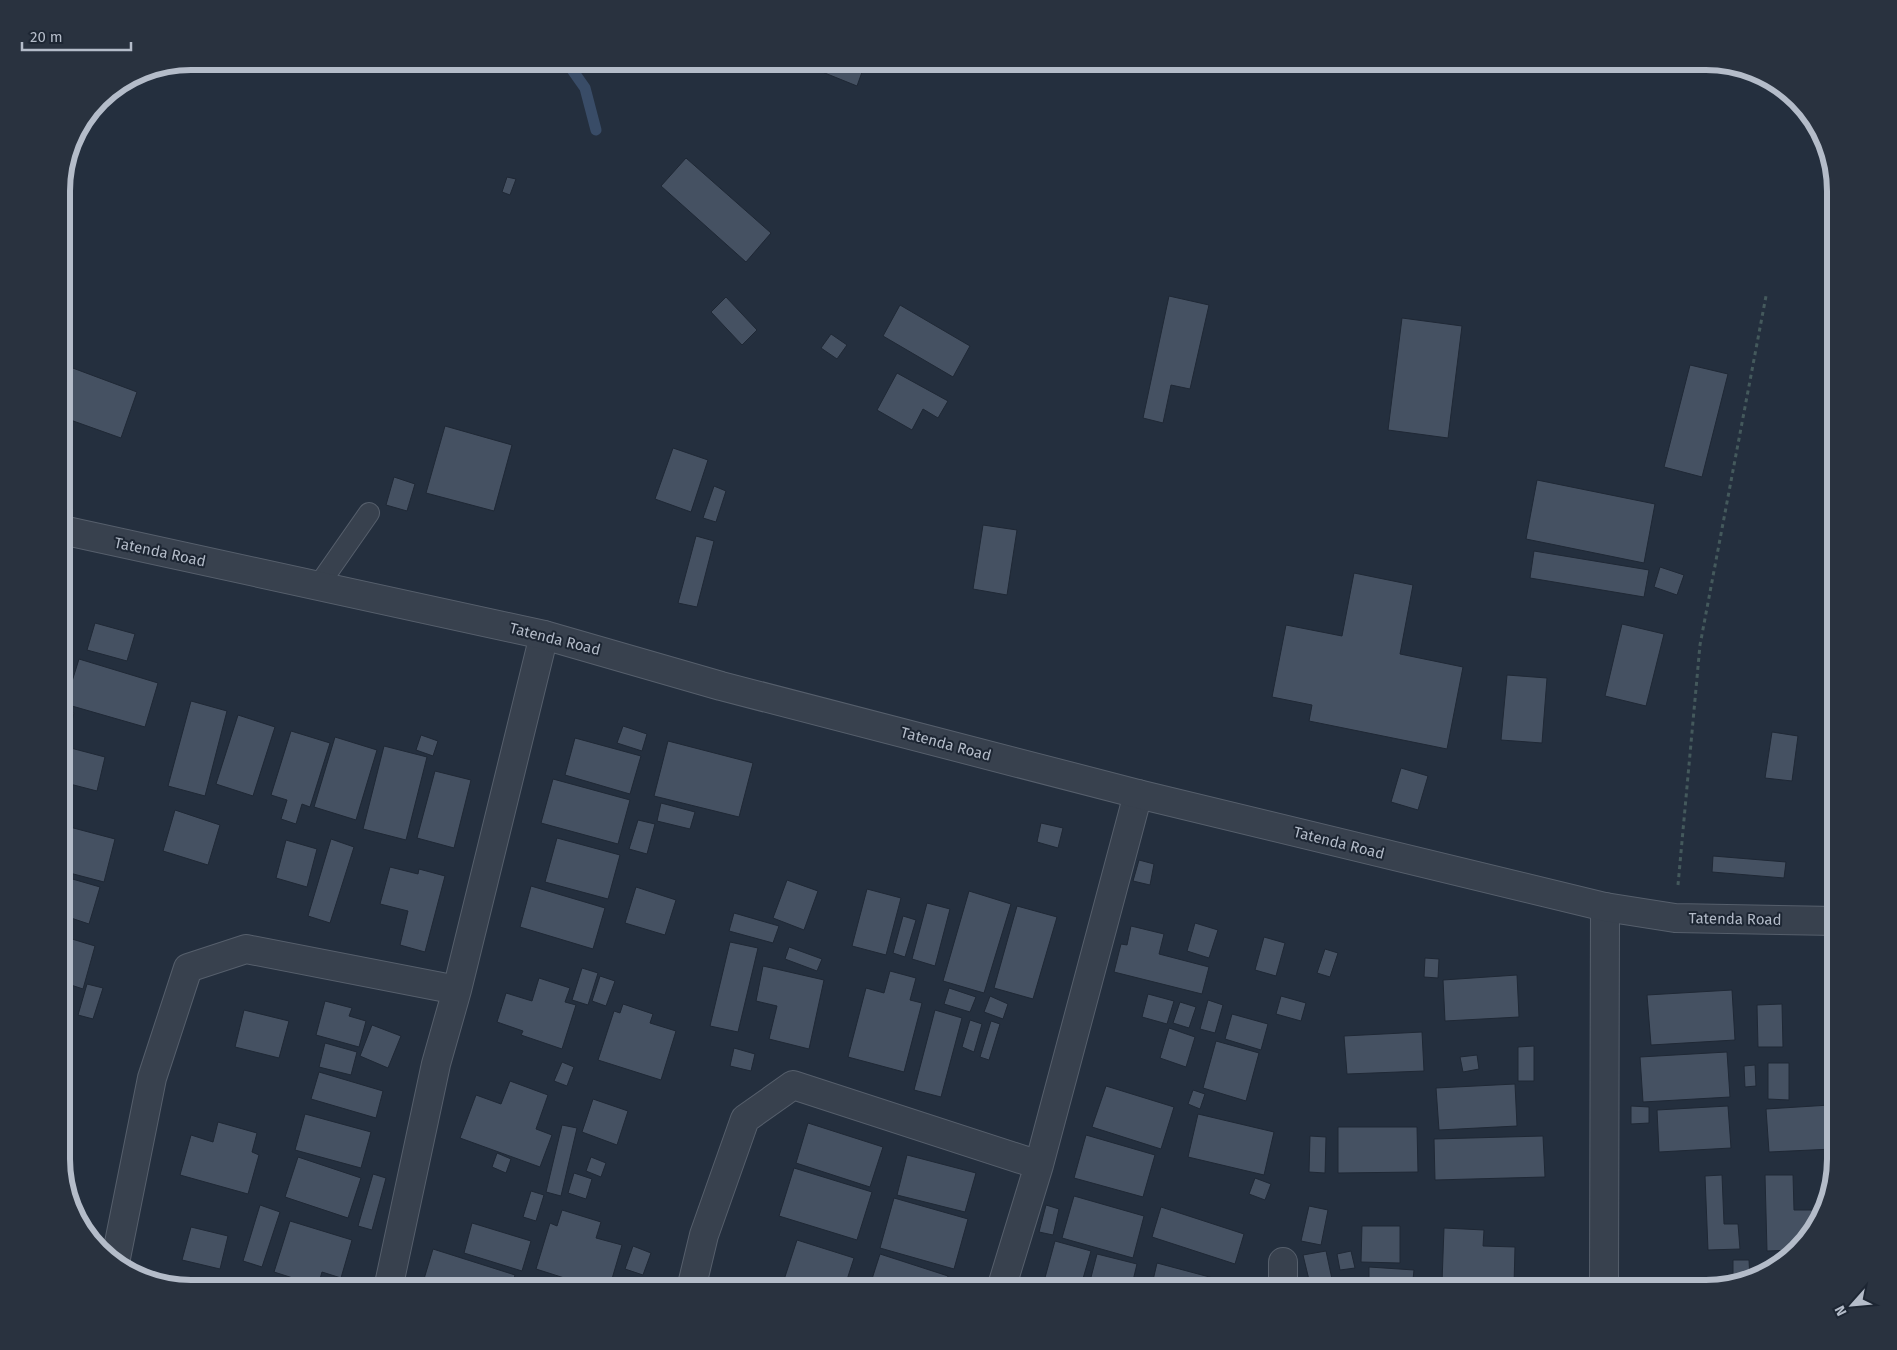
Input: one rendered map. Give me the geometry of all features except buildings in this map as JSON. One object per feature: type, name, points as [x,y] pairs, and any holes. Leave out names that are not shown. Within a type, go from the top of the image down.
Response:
[{"type":"street","name":"Tatenda Road","points":[[70,532],[544,635],[721,686],[1138,794],[1605,907],[1676,918],[1827,921]]},
{"type":"street","points":[[390,1280],[436,1064],[457,990],[544,635]]},
{"type":"street","points":[[1004,1280],[1039,1165],[1138,794]]},
{"type":"street","points":[[1604,1280],[1605,907]]},
{"type":"street","points":[[116,1254],[152,1078],[188,968],[246,949],[457,990]]},
{"type":"street","points":[[693,1280],[704,1235],[744,1119],[793,1085],[1039,1165]]},
{"type":"street","points":[[1283,1262],[1283,1280]]},
{"type":"lane","points":[[318,586],[369,513]]},
{"type":"path","points":[[1676,918],[1700,645],[1766,296]]},
{"type":"waterway","points":[[572,70],[585,88],[596,130]]}]
